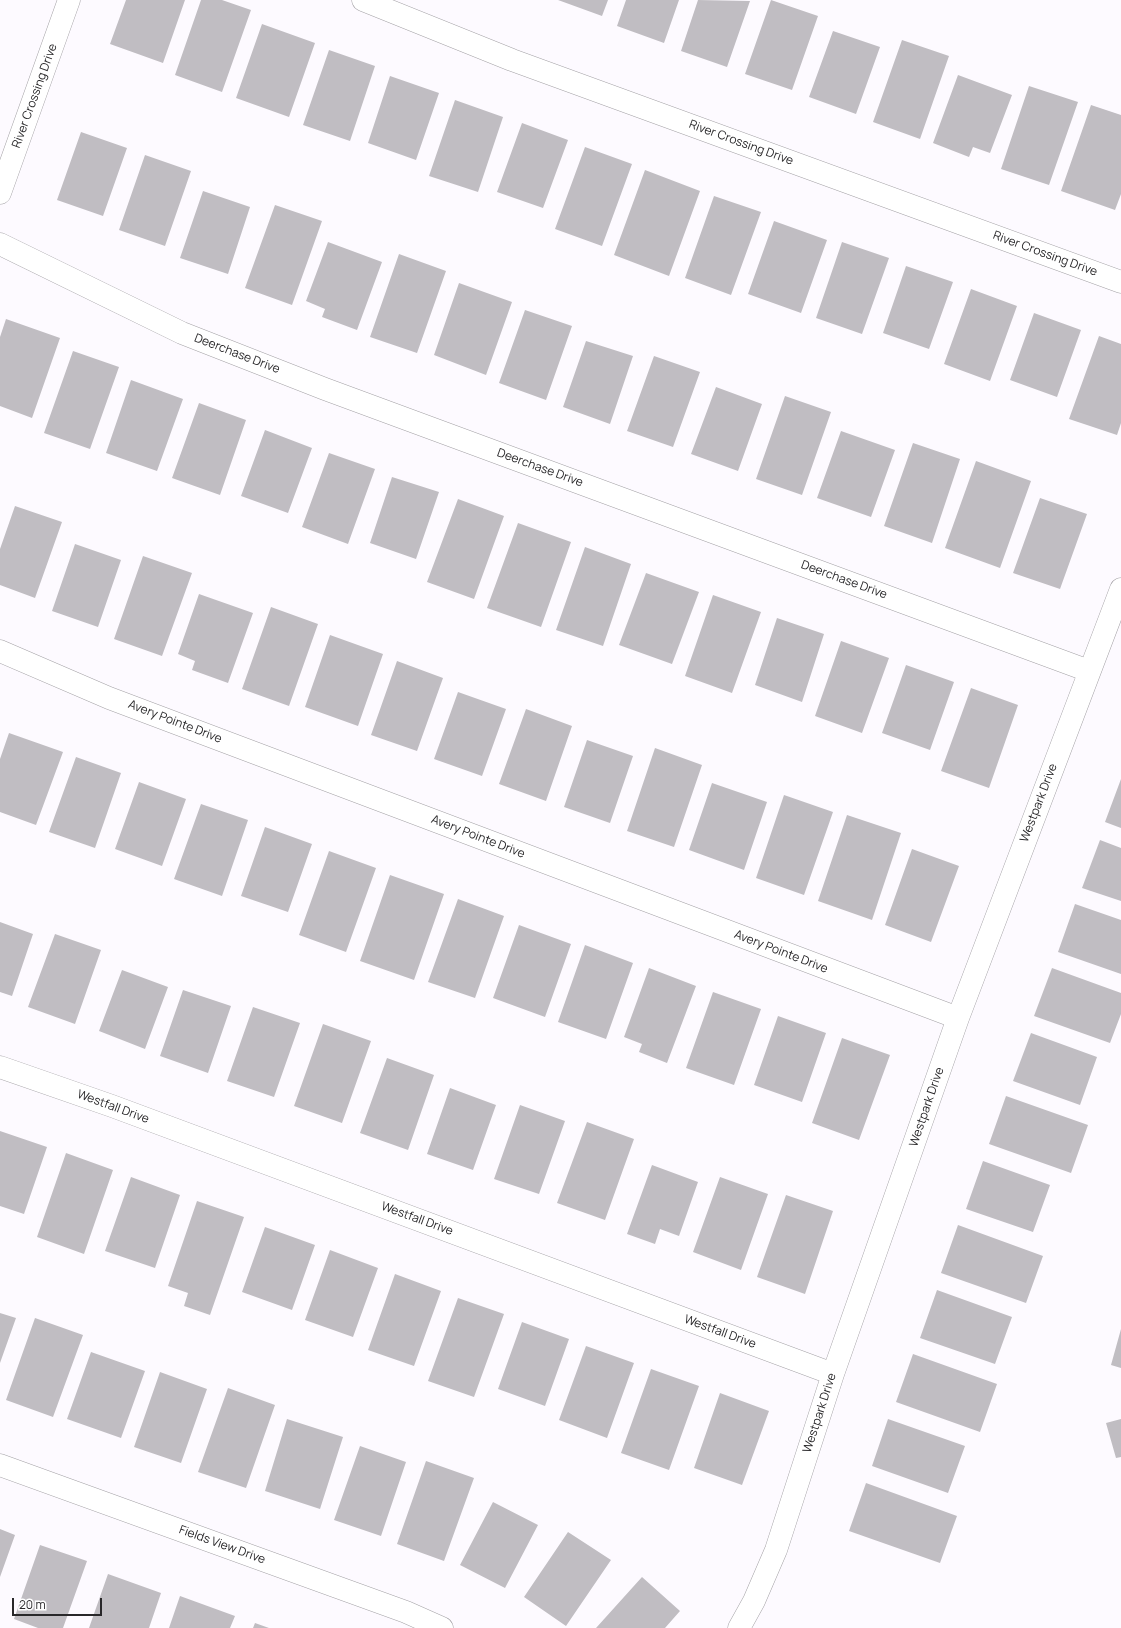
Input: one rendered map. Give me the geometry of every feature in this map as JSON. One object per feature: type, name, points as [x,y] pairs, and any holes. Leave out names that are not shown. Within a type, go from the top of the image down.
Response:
[{"type":"street","name":"River Crossing Drive","points":[[0,193],[70,0]]},
{"type":"street","name":"River Crossing Drive","points":[[363,0],[520,63],[1121,282]]},
{"type":"street","name":"Deerchase Drive","points":[[0,244],[182,333],[340,394],[1089,671]]},
{"type":"street","name":"Westpark Drive","points":[[739,1628],[754,1601],[776,1550],[833,1374],[958,1018],[1121,588]]},
{"type":"street","name":"Avery Pointe Drive","points":[[0,651],[109,698],[958,1018]]},
{"type":"street","name":"Westfall Drive","points":[[0,1067],[112,1106],[833,1374]]},
{"type":"street","name":"Fields View Drive","points":[[0,1464],[406,1612],[442,1628]]},
{"type":"building","points":[[126,0],[185,0],[163,63],[110,44]]},
{"type":"building","points":[[201,0],[222,0],[251,10],[222,92],[175,75]]},
{"type":"building","points":[[558,0],[608,0],[602,16]]},
{"type":"building","points":[[626,0],[679,0],[664,43],[617,26]]},
{"type":"building","points":[[698,0],[750,1],[727,67],[681,51]]},
{"type":"building","points":[[771,0],[818,16],[792,90],[745,74]]},
{"type":"building","points":[[262,24],[315,43],[289,117],[236,98]]},
{"type":"building","points":[[833,31],[880,47],[856,114],[809,97]]},
{"type":"building","points":[[902,40],[949,56],[920,139],[873,122]]},
{"type":"building","points":[[329,50],[375,66],[350,141],[303,125]]},
{"type":"building","points":[[958,75],[1012,95],[990,153],[973,147],[969,157],[933,143]]},
{"type":"building","points":[[390,76],[439,93],[416,160],[368,143]]},
{"type":"building","points":[[1029,86],[1078,102],[1049,185],[1001,169]]},
{"type":"building","points":[[455,100],[503,117],[478,192],[429,176]]},
{"type":"building","points":[[1091,105],[1121,115],[1121,194],[1115,210],[1061,191]]},
{"type":"building","points":[[522,123],[568,140],[543,208],[497,192]]},
{"type":"building","points":[[81,132],[127,148],[103,216],[57,200]]},
{"type":"building","points":[[585,147],[632,164],[602,246],[555,229]]},
{"type":"building","points":[[145,155],[191,171],[165,246],[119,230]]},
{"type":"building","points":[[645,170],[700,191],[669,276],[614,255]]},
{"type":"building","points":[[203,191],[250,207],[228,274],[180,258]]},
{"type":"building","points":[[714,196],[761,212],[731,295],[685,278]]},
{"type":"building","points":[[275,205],[322,221],[292,305],[245,288]]},
{"type":"building","points":[[774,221],[827,240],[801,313],[748,294]]},
{"type":"building","points":[[328,242],[382,262],[357,330],[322,317],[325,309],[306,301]]},
{"type":"building","points":[[842,242],[889,258],[862,334],[816,318]]},
{"type":"building","points":[[399,254],[446,271],[417,353],[370,337]]},
{"type":"building","points":[[906,266],[953,282],[929,349],[883,333]]},
{"type":"building","points":[[459,283],[512,302],[486,375],[434,355]]},
{"type":"building","points":[[971,289],[1017,306],[990,381],[944,364]]},
{"type":"building","points":[[525,310],[572,326],[546,400],[499,383]]},
{"type":"building","points":[[1034,313],[1081,330],[1057,397],[1010,380]]},
{"type":"building","points":[[6,319],[60,338],[32,418],[0,406],[0,337]]},
{"type":"building","points":[[1099,336],[1121,344],[1121,423],[1117,435],[1069,419]]},
{"type":"building","points":[[586,341],[633,356],[610,424],[563,407]]},
{"type":"building","points":[[73,351],[119,367],[90,449],[44,433]]},
{"type":"building","points":[[654,356],[700,372],[673,447],[627,431]]},
{"type":"building","points":[[131,380],[183,399],[157,471],[106,453]]},
{"type":"building","points":[[716,387],[762,404],[738,471],[691,454]]},
{"type":"building","points":[[785,396],[831,412],[802,495],[756,479]]},
{"type":"building","points":[[199,403],[246,420],[220,495],[172,478]]},
{"type":"building","points":[[265,430],[312,448],[288,513],[241,496]]},
{"type":"building","points":[[841,431],[895,450],[871,517],[817,498]]},
{"type":"building","points":[[913,443],[960,459],[932,543],[884,526]]},
{"type":"building","points":[[329,453],[375,469],[348,544],[302,527]]},
{"type":"building","points":[[976,461],[1031,481],[1000,568],[945,548]]},
{"type":"building","points":[[392,477],[439,492],[416,559],[370,543]]},
{"type":"building","points":[[1040,498],[1087,514],[1060,589],[1013,573]]},
{"type":"building","points":[[458,499],[504,516],[474,599],[427,582]]},
{"type":"building","points":[[15,506],[62,522],[35,598],[0,585],[0,549]]},
{"type":"building","points":[[518,523],[571,542],[541,627],[487,608]]},
{"type":"building","points":[[75,544],[121,560],[98,627],[52,611]]},
{"type":"building","points":[[585,547],[631,564],[603,646],[556,630]]},
{"type":"building","points":[[143,556],[192,573],[162,656],[114,639]]},
{"type":"building","points":[[646,573],[699,592],[672,664],[619,645]]},
{"type":"building","points":[[199,594],[253,613],[228,683],[192,670],[195,661],[178,654]]},
{"type":"building","points":[[713,595],[761,612],[732,693],[685,676]]},
{"type":"building","points":[[271,607],[318,624],[289,706],[242,689]]},
{"type":"building","points":[[777,618],[824,634],[802,702],[755,685]]},
{"type":"building","points":[[330,635],[383,654],[358,726],[305,707]]},
{"type":"building","points":[[841,641],[889,658],[862,733],[815,716]]},
{"type":"building","points":[[397,661],[443,678],[417,751],[371,735]]},
{"type":"building","points":[[906,665],[954,682],[930,750],[882,733]]},
{"type":"building","points":[[971,688],[1018,705],[989,788],[941,771]]},
{"type":"building","points":[[458,692],[506,709],[482,776],[434,759]]},
{"type":"building","points":[[526,709],[572,726],[546,801],[499,784]]},
{"type":"building","points":[[9,733],[63,752],[36,825],[0,812],[0,759]]},
{"type":"building","points":[[587,740],[633,756],[610,823],[564,807]]},
{"type":"building","points":[[655,748],[702,765],[674,847],[627,831]]},
{"type":"building","points":[[76,757],[121,773],[95,848],[49,832]]},
{"type":"building","points":[[1121,779],[1121,828],[1105,822]]},
{"type":"building","points":[[139,782],[186,799],[162,866],[115,849]]},
{"type":"building","points":[[712,783],[767,802],[744,870],[689,850]]},
{"type":"building","points":[[784,795],[833,812],[804,895],[756,878]]},
{"type":"building","points":[[201,804],[248,820],[222,896],[174,879]]},
{"type":"building","points":[[847,815],[901,833],[872,920],[818,901]]},
{"type":"building","points":[[265,827],[312,844],[288,912],[241,896]]},
{"type":"building","points":[[1100,840],[1121,848],[1121,901],[1082,888]]},
{"type":"building","points":[[912,849],[959,866],[931,942],[885,925]]},
{"type":"building","points":[[329,851],[376,868],[346,952],[299,935]]},
{"type":"building","points":[[390,875],[444,894],[414,980],[360,961]]},
{"type":"building","points":[[458,899],[504,916],[475,998],[428,982]]},
{"type":"building","points":[[1075,904],[1121,920],[1121,974],[1058,952]]},
{"type":"building","points":[[0,922],[33,934],[12,996],[0,992]]},
{"type":"building","points":[[519,925],[571,944],[545,1017],[493,998]]},
{"type":"building","points":[[55,934],[101,950],[75,1024],[28,1007]]},
{"type":"building","points":[[585,945],[633,963],[606,1039],[558,1022]]},
{"type":"building","points":[[649,968],[696,986],[667,1063],[639,1052],[642,1044],[624,1037]]},
{"type":"building","points":[[1052,968],[1121,993],[1121,1014],[1110,1043],[1034,1016]]},
{"type":"building","points":[[122,970],[168,987],[145,1049],[99,1031]]},
{"type":"building","points":[[183,990],[231,1006],[208,1073],[160,1056]]},
{"type":"building","points":[[713,992],[761,1009],[734,1085],[686,1068]]},
{"type":"building","points":[[253,1007],[300,1023],[274,1097],[227,1081]]},
{"type":"building","points":[[778,1016],[826,1033],[802,1102],[754,1085]]},
{"type":"building","points":[[323,1024],[371,1041],[342,1123],[294,1106]]},
{"type":"building","points":[[1031,1033],[1097,1057],[1080,1105],[1013,1081]]},
{"type":"building","points":[[842,1038],[890,1055],[859,1140],[812,1123]]},
{"type":"building","points":[[387,1058],[434,1075],[408,1150],[360,1133]]},
{"type":"building","points":[[450,1088],[496,1105],[473,1170],[427,1154]]},
{"type":"building","points":[[1006,1096],[1088,1125],[1071,1173],[989,1144]]},
{"type":"building","points":[[520,1105],[565,1121],[539,1194],[494,1179]]},
{"type":"building","points":[[587,1122],[634,1139],[605,1220],[557,1203]]},
{"type":"building","points":[[0,1131],[47,1147],[24,1214],[0,1206]]},
{"type":"building","points":[[66,1153],[113,1170],[84,1254],[37,1237]]},
{"type":"building","points":[[983,1161],[1050,1185],[1033,1232],[966,1209]]},
{"type":"building","points":[[652,1165],[698,1182],[679,1236],[660,1229],[655,1244],[627,1234]]},
{"type":"building","points":[[131,1177],[180,1195],[155,1268],[105,1251]]},
{"type":"building","points":[[720,1177],[768,1194],[741,1270],[693,1252]]},
{"type":"building","points":[[786,1195],[833,1211],[805,1294],[757,1277]]},
{"type":"building","points":[[197,1201],[244,1217],[210,1315],[184,1306],[188,1293],[168,1286]]},
{"type":"building","points":[[958,1225],[1043,1256],[1026,1303],[941,1273]]},
{"type":"building","points":[[265,1227],[315,1245],[292,1310],[242,1292]]},
{"type":"building","points":[[330,1250],[378,1268],[353,1337],[305,1320]]},
{"type":"building","points":[[395,1274],[441,1291],[414,1366],[368,1350]]},
{"type":"building","points":[[937,1290],[1012,1317],[995,1364],[920,1338]]},
{"type":"building","points":[[458,1298],[504,1314],[474,1397],[428,1381]]},
{"type":"building","points":[[0,1313],[16,1318],[0,1363]]},
{"type":"building","points":[[35,1318],[83,1335],[53,1417],[6,1400]]},
{"type":"building","points":[[522,1322],[569,1339],[545,1406],[498,1389]]},
{"type":"building","points":[[1121,1329],[1121,1368],[1111,1365]]},
{"type":"building","points":[[586,1346],[634,1363],[607,1438],[559,1420]]},
{"type":"building","points":[[91,1352],[145,1371],[121,1438],[67,1419]]},
{"type":"building","points":[[913,1354],[997,1384],[980,1432],[896,1402]]},
{"type":"building","points":[[651,1369],[699,1386],[669,1470],[621,1453]]},
{"type":"building","points":[[160,1372],[207,1389],[181,1463],[134,1447]]},
{"type":"building","points":[[228,1388],[275,1405],[246,1488],[198,1472]]},
{"type":"building","points":[[720,1393],[769,1411],[742,1485],[694,1468]]},
{"type":"building","points":[[287,1419],[343,1437],[320,1509],[265,1491]]},
{"type":"building","points":[[888,1419],[965,1446],[948,1493],[872,1466]]},
{"type":"building","points":[[1121,1419],[1121,1457],[1116,1458],[1106,1423]]},
{"type":"building","points":[[360,1446],[406,1462],[381,1536],[334,1520]]},
{"type":"building","points":[[426,1461],[474,1478],[444,1561],[397,1544]]},
{"type":"building","points":[[866,1483],[957,1516],[940,1563],[849,1531]]},
{"type":"building","points":[[493,1502],[538,1525],[505,1588],[460,1565]]},
{"type":"building","points":[[0,1529],[15,1535],[0,1577]]},
{"type":"building","points":[[568,1532],[611,1560],[566,1626],[524,1597]]},
{"type":"building","points":[[40,1545],[87,1561],[63,1628],[38,1628],[14,1619]]},
{"type":"building","points":[[108,1574],[161,1593],[149,1628],[89,1628]]},
{"type":"building","points":[[642,1577],[680,1611],[665,1628],[596,1628]]},
{"type":"building","points":[[180,1596],[235,1616],[230,1628],[169,1628]]},
{"type":"building","points":[[255,1623],[269,1628],[253,1628]]}]
